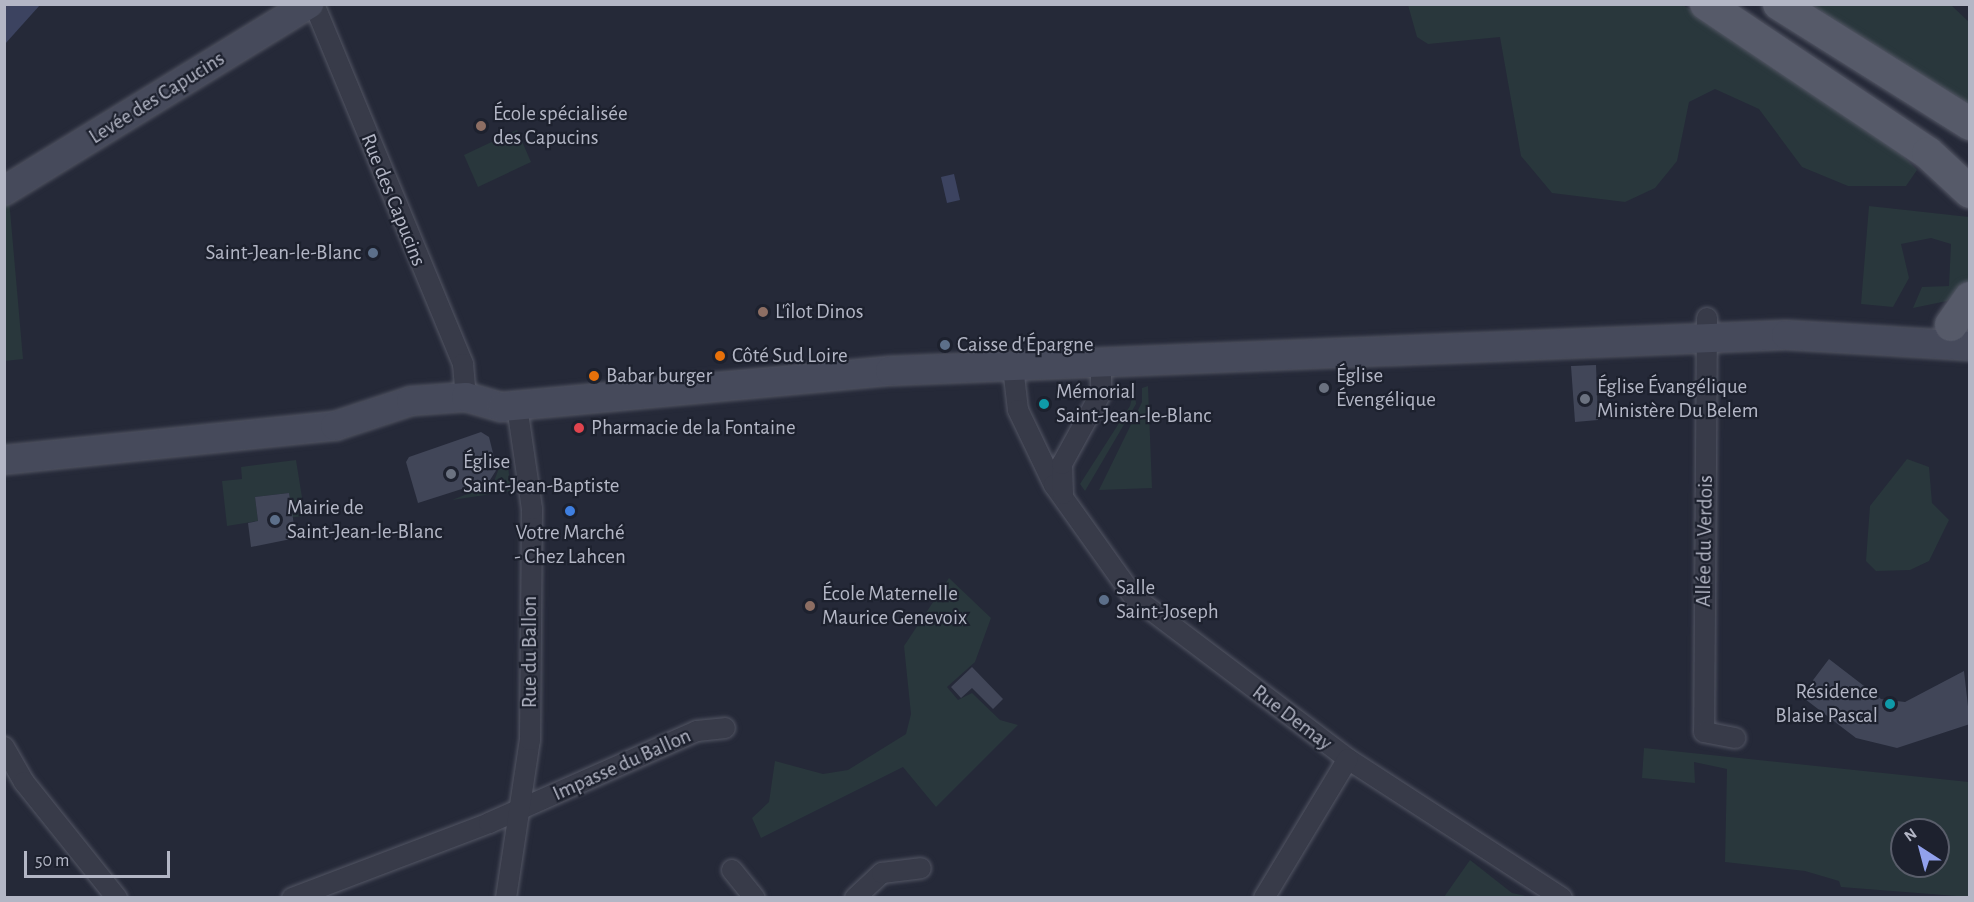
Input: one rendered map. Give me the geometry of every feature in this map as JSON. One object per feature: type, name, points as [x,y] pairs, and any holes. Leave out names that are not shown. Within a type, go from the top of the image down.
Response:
[{"type":"main road","name":"Levée des Capucins","points":[[4,191],[309,4]]},
{"type":"main road","points":[[1706,4],[1928,153],[1970,192]]},
{"type":"main road","points":[[1779,4],[1970,124]]},
{"type":"main road","points":[[1965,333],[1970,298]]},
{"type":"main road","points":[[4,460],[335,426],[411,401],[466,397],[517,406],[890,371],[1101,364],[1707,329],[1857,341],[1965,333]]},
{"type":"main road","points":[[1786,335],[1965,333]]},
{"type":"street","name":"Rue des Capucins","points":[[314,4],[462,364],[466,397]]},
{"type":"street","name":"Allée du Verdois","points":[[1707,329],[1704,732],[1735,738]]},
{"type":"street","points":[[1063,494],[1064,456],[1101,393],[1101,364]]},
{"type":"street","name":"Rue Demay","points":[[1013,367],[1015,403],[1034,444],[1063,494],[1134,597],[1348,759],[1562,897]]},
{"type":"street","name":"Rue du Ballon","points":[[506,897],[530,740],[532,509],[517,406]]},
{"type":"street","points":[[1034,444],[1045,453],[1064,456]]},
{"type":"street","name":"Impasse du Ballon","points":[[292,897],[521,809],[697,731],[724,728]]},
{"type":"street","points":[[4,747],[24,782],[117,897]]},
{"type":"street","points":[[1264,897],[1348,759]]},
{"type":"street","points":[[855,897],[882,873],[921,868]]},
{"type":"street","points":[[732,870],[755,897]]},
{"type":"shaded area","points":[[1408,5],[1683,5],[1893,145],[1917,170],[1906,186],[1848,186],[1802,167],[1759,109],[1715,89],[1689,102],[1677,161],[1655,188],[1625,202],[1552,193],[1521,156],[1500,37],[1428,44],[1417,37]]},
{"type":"shaded area","points":[[1811,5],[1951,5],[1969,22],[1969,107]]},
{"type":"shaded area","points":[[517,130],[531,162],[478,187],[464,155]]},
{"type":"shaded area","points":[[9,199],[23,359],[5,361],[4,202]]},
{"type":"shaded area","points":[[1869,206],[1969,217],[1970,284],[1947,301],[1913,308],[1922,287],[1949,286],[1951,244],[1931,238],[1901,244],[1909,278],[1893,307],[1861,304]]},
{"type":"shaded area","points":[[1135,385],[1136,404],[1085,491],[1080,484],[1130,406]]},
{"type":"shaded area","points":[[1148,386],[1152,488],[1099,490],[1142,402],[1142,388]]},
{"type":"shaded area","points":[[507,457],[511,491],[452,500],[493,484],[499,468],[496,458]]},
{"type":"shaded area","points":[[1907,459],[1929,467],[1932,503],[1949,520],[1929,561],[1910,570],[1876,571],[1866,561],[1870,506]]},
{"type":"shaded area","points":[[296,460],[305,516],[287,518],[292,513],[289,493],[255,497],[258,521],[227,526],[222,481],[242,479],[241,467]]},
{"type":"shaded area","points":[[949,578],[991,618],[975,662],[947,687],[958,700],[972,693],[1000,720],[1018,725],[936,807],[903,767],[761,838],[752,818],[769,802],[775,761],[823,774],[848,770],[906,734],[911,714],[904,646]]},
{"type":"shaded area","points":[[1644,748],[1969,782],[1969,897],[1841,887],[1839,881],[1805,871],[1725,862],[1727,769],[1694,762],[1695,783],[1642,778]]},
{"type":"shaded area","points":[[1470,860],[1512,893],[1530,897],[1444,897]]},
{"type":"water","points":[[4,5],[40,5],[5,44]]},
{"type":"water","points":[[954,174],[960,200],[947,203],[941,177]]},
{"type":"building","name":"Église Évangélique Ministère Du Belem","points":[[1596,365],[1598,420],[1575,422],[1571,366]]},
{"type":"building","name":"Église Saint-Jean-Baptiste","points":[[481,432],[489,437],[497,469],[490,480],[418,503],[406,462],[409,457]]},
{"type":"building","name":"Mairie de Saint-Jean-le-Blanc","points":[[289,493],[296,538],[251,547],[248,523],[258,521],[255,497]]},
{"type":"building","name":"Résidence Blaise Pascal","points":[[1829,659],[1881,699],[1905,702],[1964,671],[1970,724],[1897,748],[1856,738],[1801,696]]},
{"type":"building","points":[[972,667],[1003,699],[993,709],[972,688],[961,698],[951,687]]},
{"type":"place","name":"École spécialisée des Capucins","points":[[481,126]]},
{"type":"place","name":"Saint-Jean-le-Blanc","points":[[373,253]]},
{"type":"place","name":"L'îlot Dinos","points":[[763,312]]},
{"type":"place","name":"Caisse d'Épargne","points":[[945,345]]},
{"type":"place","name":"Côté Sud Loire","points":[[720,356]]},
{"type":"place","name":"Babar burger","points":[[594,376]]},
{"type":"place","name":"Église Évengélique","points":[[1324,388]]},
{"type":"place","name":"Église Évangélique Ministère Du Belem","points":[[1585,399]]},
{"type":"place","name":"Mémorial Saint-Jean-le-Blanc","points":[[1044,404]]},
{"type":"place","name":"Pharmacie de la Fontaine","points":[[579,428]]},
{"type":"place","name":"Église Saint-Jean-Baptiste","points":[[451,474]]},
{"type":"place","name":"Votre Marché - Chez Lahcen","points":[[570,511]]},
{"type":"place","name":"Mairie de Saint-Jean-le-Blanc","points":[[275,520]]},
{"type":"place","name":"Salle Saint-Joseph","points":[[1104,600]]},
{"type":"place","name":"École Maternelle Maurice Genevoix","points":[[810,606]]},
{"type":"place","name":"Résidence Blaise Pascal","points":[[1890,704]]}]
